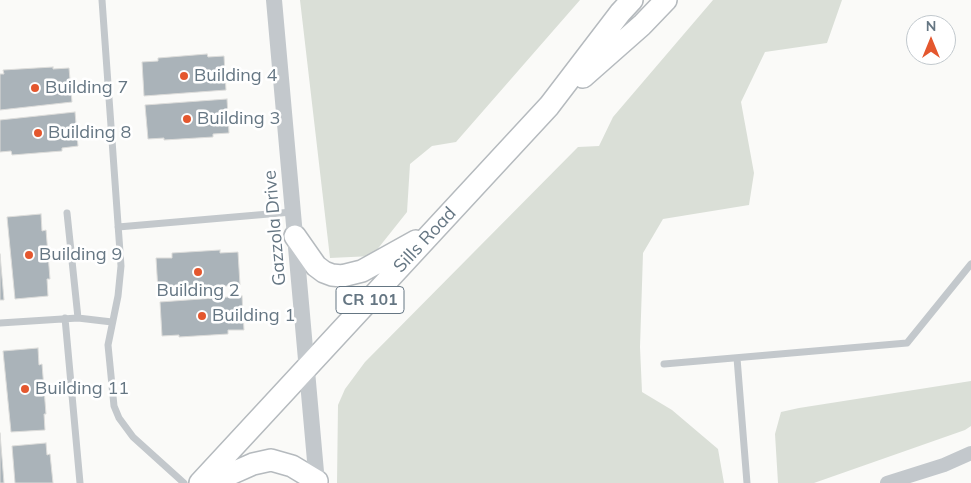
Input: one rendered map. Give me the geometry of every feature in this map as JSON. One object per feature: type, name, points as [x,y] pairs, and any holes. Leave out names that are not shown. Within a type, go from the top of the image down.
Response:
[{"type":"main road","name":"Sills Road","points":[[200,483],[549,106],[632,0]]},
{"type":"main road","name":"Sills Road","points":[[549,106],[642,25],[666,0]]},
{"type":"main road","points":[[295,236],[316,266],[324,272],[342,276],[362,270],[432,233]]},
{"type":"main road","points":[[210,483],[253,464],[271,460],[292,466],[317,482]]},
{"type":"street","name":"Gazzola Drive","points":[[274,0],[317,482]]},
{"type":"street","points":[[887,483],[971,453]]},
{"type":"lane","points":[[102,0],[120,281],[108,345],[114,406],[119,418],[133,437],[184,483]]},
{"type":"lane","points":[[118,227],[292,212]]},
{"type":"lane","points":[[67,213],[78,318]]},
{"type":"lane","points":[[664,364],[907,343],[971,264]]},
{"type":"lane","points":[[0,323],[65,318],[112,322]]},
{"type":"lane","points":[[65,318],[80,483]]},
{"type":"lane","points":[[738,358],[747,483]]},
{"type":"shaded area","points":[[300,0],[580,0],[456,142],[432,146],[410,164],[407,212],[372,256],[330,258]]},
{"type":"shaded area","points":[[713,0],[842,0],[827,43],[765,52],[741,102],[754,173],[749,205],[663,219],[643,253],[640,347],[642,392],[672,410],[718,449],[724,483],[337,483],[338,405],[345,389],[365,362],[578,147],[599,146],[613,117]]},
{"type":"shaded area","points":[[971,381],[971,426],[965,430],[814,483],[778,483],[775,434],[781,412]]},
{"type":"building","name":"Building 4","points":[[207,54],[208,57],[224,56],[226,90],[144,96],[142,62],[158,61],[158,58]]},
{"type":"building","name":"Building 7","points":[[53,67],[53,69],[69,68],[72,102],[0,110],[0,74],[4,74],[3,70]]},
{"type":"building","name":"Building 3","points":[[227,99],[229,133],[213,134],[213,137],[148,139],[145,105]]},
{"type":"building","name":"Building 8","points":[[75,112],[78,146],[62,148],[62,151],[12,155],[11,151],[0,152],[0,120]]},
{"type":"building","name":"Building 9","points":[[41,214],[42,231],[46,230],[50,279],[47,279],[48,296],[15,299],[7,217]]},
{"type":"building","name":"Building 2","points":[[220,250],[220,253],[238,252],[240,285],[158,291],[156,258],[172,258],[172,253]]},
{"type":"building","points":[[0,254],[4,300],[0,300]]},
{"type":"building","name":"Building 1","points":[[242,296],[244,330],[228,330],[228,334],[179,337],[179,335],[162,336],[160,302]]},
{"type":"building","name":"Building 11","points":[[38,348],[39,365],[42,364],[46,414],[44,414],[45,430],[11,432],[3,351]]},
{"type":"building","points":[[0,433],[4,483],[0,483]]},
{"type":"building","points":[[46,443],[47,455],[50,454],[53,483],[15,483],[12,446]]},
{"type":"place","name":"Building 4","points":[[184,76]]},
{"type":"place","name":"Building 7","points":[[35,88]]},
{"type":"place","name":"Building 3","points":[[187,119]]},
{"type":"place","name":"Building 8","points":[[38,133]]},
{"type":"place","name":"Building 9","points":[[29,255]]},
{"type":"place","name":"Building 2","points":[[198,272]]},
{"type":"place","name":"Building 1","points":[[202,316]]},
{"type":"place","name":"Building 11","points":[[25,389]]}]
